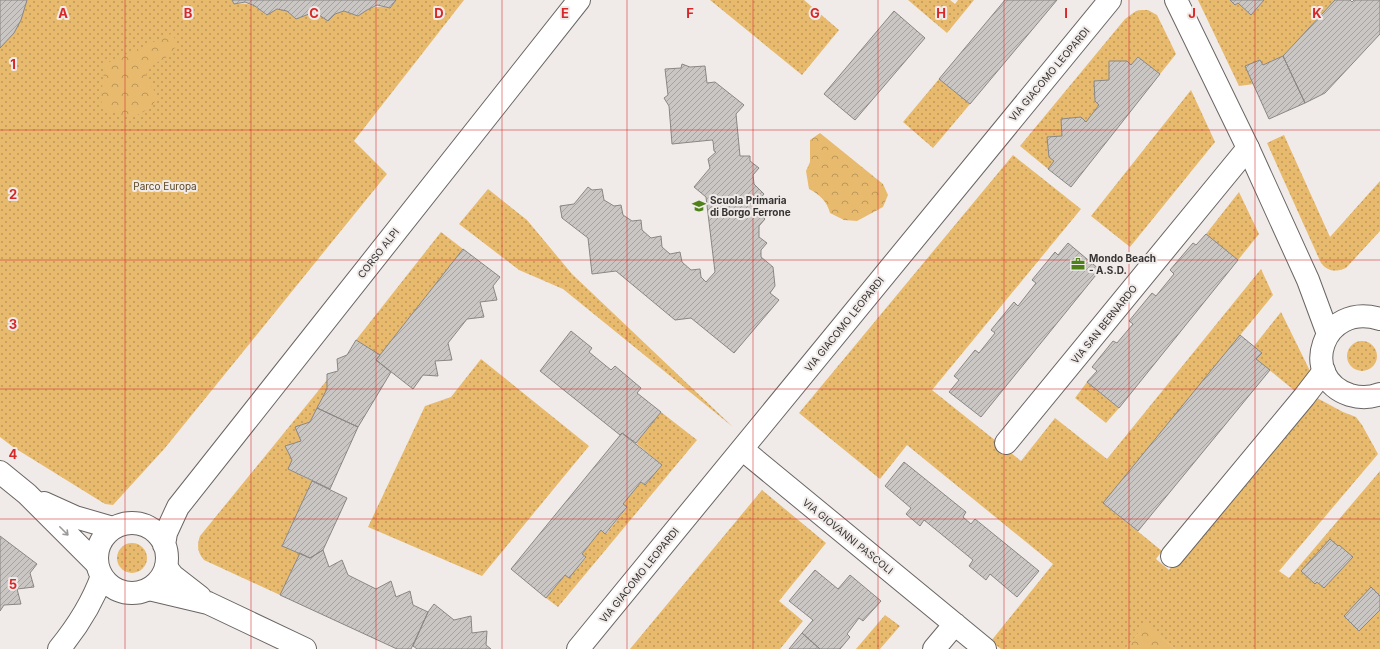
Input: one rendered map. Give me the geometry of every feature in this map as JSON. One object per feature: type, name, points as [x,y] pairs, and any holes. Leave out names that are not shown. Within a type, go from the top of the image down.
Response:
[{"type":"street","name":"VIA GIACOMO LEOPARDI","points":[[578,649],[1110,0]]},
{"type":"street","points":[[1176,0],[1248,148],[1310,284],[1328,334]]},
{"type":"street","name":"CORSO ALPI","points":[[164,544],[166,533],[178,507],[574,2]]},
{"type":"street","name":"VIA SAN BERNARDO","points":[[1006,443],[1248,148]]},
{"type":"street","points":[[1310,284],[1327,306],[1347,318]]},
{"type":"street","points":[[1376,399],[1356,397],[1344,393],[1328,378],[1322,352],[1328,334],[1333,328],[1347,318],[1377,314]]},
{"type":"street","points":[[1172,556],[1304,397],[1328,378]]},
{"type":"street","name":"VIA GIOVANNI PASCOLI","points":[[742,449],[985,649]]},
{"type":"street","points":[[0,472],[26,494],[99,570],[111,586],[123,592],[136,593],[149,589],[160,579],[166,567],[167,556],[164,544],[158,535],[149,527],[138,523],[125,524],[113,528],[103,537],[97,550],[99,570],[97,591],[74,630],[59,649]]},
{"type":"street","points":[[26,494],[75,518],[113,528]]},
{"type":"street","name":"CORSO ALPI","points":[[138,523],[161,517],[178,507]]},
{"type":"street","points":[[166,567],[173,576],[208,603]]},
{"type":"street","points":[[149,589],[208,603],[305,649]]},
{"type":"street","points":[[74,630],[109,600],[123,592]]},
{"type":"street","points":[[934,649],[954,624]]},
{"type":"green space","name":"Parco Europa","points":[[0,0],[232,0],[234,4],[244,3],[252,5],[266,15],[277,9],[287,11],[296,19],[309,14],[335,14],[344,11],[358,16],[373,8],[390,8],[396,0],[464,0],[354,141],[387,174],[165,448],[113,505],[105,504],[13,447],[0,437]]},
{"type":"green space","points":[[710,0],[804,0],[839,30],[802,75]]},
{"type":"green space","points":[[908,0],[950,0],[955,4],[958,0],[974,0],[947,33]]},
{"type":"green space","points":[[1198,0],[1230,0],[1235,5],[1238,3],[1251,15],[1264,0],[1335,0],[1283,56],[1263,65],[1260,60],[1246,66],[1254,84],[1239,86]]},
{"type":"green space","points":[[1148,10],[1157,15],[1176,54],[1160,74],[1138,57],[1131,65],[1127,61],[1109,80],[1094,81],[1095,101],[1099,105],[1086,122],[1081,117],[1061,119],[1062,136],[1047,137],[1049,157],[1054,161],[1048,169],[1020,146],[1125,19],[1136,11]]},
{"type":"green space","points":[[171,34],[175,39],[175,48],[167,57],[153,64],[147,71],[146,76],[156,96],[151,107],[132,118],[114,111],[110,112],[102,105],[101,96],[105,64]]},
{"type":"green space","points":[[939,79],[970,104],[933,148],[903,122]]},
{"type":"green space","points":[[1191,90],[1215,142],[1130,247],[1091,216]]},
{"type":"green space","points":[[820,133],[883,184],[888,195],[883,207],[857,221],[844,220],[830,213],[822,198],[809,189],[806,171],[810,162],[810,140]]},
{"type":"green space","points":[[1284,135],[1330,237],[1380,181],[1380,231],[1346,268],[1329,270],[1321,263],[1267,143]]},
{"type":"green space","points":[[1013,155],[1081,209],[932,390],[1021,461],[1055,418],[1107,459],[1261,269],[1273,295],[1103,503],[1162,551],[1156,559],[1169,570],[1311,400],[1317,398],[1356,417],[1378,454],[1279,571],[1289,578],[1380,471],[1380,649],[1175,649],[1146,625],[1125,649],[1001,649],[991,641],[1053,564],[907,445],[880,479],[799,413]]},
{"type":"green space","points":[[488,189],[527,220],[572,274],[733,427],[563,289],[519,270],[459,224]]},
{"type":"green space","points":[[1239,192],[1259,234],[1238,260],[1206,234]]},
{"type":"green space","points":[[441,232],[463,249],[380,355],[356,340]]},
{"type":"green space","points":[[1281,312],[1310,371],[1295,391],[1256,359],[1262,353],[1254,346]]},
{"type":"green space","points":[[1362,341],[1373,345],[1377,356],[1373,367],[1362,371],[1351,367],[1347,356],[1351,345]]},
{"type":"green space","points":[[481,359],[589,446],[482,576],[368,527],[425,406],[451,397]]},
{"type":"green space","points":[[327,380],[327,389],[310,422],[295,427],[301,441],[285,446],[292,460],[288,469],[312,481],[282,545],[300,553],[280,595],[204,560],[199,551],[199,539]]},
{"type":"green space","points":[[1087,382],[1119,408],[1106,423],[1075,398]]},
{"type":"green space","points":[[661,412],[697,440],[558,607],[546,598],[565,575],[569,578],[586,558],[582,554],[601,530],[606,534],[627,508],[623,504],[641,482],[645,485],[662,465],[636,443]]},
{"type":"green space","points":[[762,490],[826,543],[779,601],[803,621],[780,649],[630,649]]},
{"type":"green space","points":[[132,543],[143,547],[147,558],[143,569],[132,573],[121,569],[117,558],[121,547]]},
{"type":"green space","points":[[885,615],[900,626],[880,649],[856,649]]},
{"type":"green space","points":[[1146,624],[1175,649],[1125,649]]},
{"type":"building","points":[[0,0],[27,0],[21,20],[14,33],[0,48]]},
{"type":"building","points":[[232,0],[396,0],[390,8],[377,5],[358,16],[344,11],[335,14],[328,21],[319,15],[309,14],[296,19],[287,11],[277,9],[267,15],[255,6],[245,2],[234,4]]},
{"type":"building","points":[[1005,0],[1057,0],[970,104],[939,79]]},
{"type":"building","points":[[1230,0],[1264,0],[1251,15],[1238,3],[1235,5]]},
{"type":"building","points":[[1335,0],[1350,0],[1352,2],[1354,0],[1380,0],[1380,34],[1325,93],[1305,103],[1283,56]]},
{"type":"building","points":[[894,11],[925,38],[855,120],[824,94]]},
{"type":"building","points":[[1283,56],[1305,103],[1269,119],[1245,66],[1260,60],[1263,65]]},
{"type":"building","points":[[1138,57],[1160,74],[1071,187],[1048,169],[1054,161],[1049,157],[1047,137],[1062,136],[1061,119],[1081,117],[1086,122],[1099,105],[1095,101],[1094,81],[1109,80],[1109,61],[1127,61],[1131,65]]},
{"type":"building","points":[[682,64],[690,67],[705,66],[707,83],[715,82],[744,105],[736,114],[740,156],[750,156],[750,161],[759,168],[753,175],[754,184],[764,194],[757,202],[756,211],[765,219],[759,226],[759,237],[767,243],[761,250],[761,257],[773,267],[775,286],[770,293],[779,300],[734,353],[691,318],[675,320],[616,271],[592,274],[588,238],[562,218],[560,206],[574,204],[588,187],[592,190],[602,189],[604,200],[614,206],[621,205],[623,215],[632,221],[641,220],[642,230],[651,238],[661,236],[662,247],[670,254],[680,252],[682,262],[691,270],[700,269],[701,277],[706,282],[715,272],[706,197],[694,187],[710,168],[708,159],[716,152],[714,151],[713,141],[672,144],[669,106],[664,98],[668,95],[665,69],[681,68]]},
{"type":"building","points":[[1206,234],[1238,260],[1119,408],[1087,382],[1097,371],[1092,367],[1113,341],[1117,343],[1133,324],[1129,321],[1152,293],[1156,296],[1174,274],[1170,270],[1193,243],[1196,245]]},
{"type":"building","points":[[1068,243],[1100,270],[981,417],[949,392],[959,380],[954,376],[975,350],[979,353],[995,333],[991,330],[1014,302],[1018,306],[1036,283],[1032,280],[1055,252],[1058,255]]},
{"type":"building","points":[[463,249],[500,277],[493,286],[497,300],[480,302],[484,317],[467,319],[448,343],[452,360],[435,361],[438,376],[423,375],[413,389],[376,360]]},
{"type":"building","points":[[571,331],[592,348],[589,352],[611,370],[615,366],[641,388],[637,393],[661,412],[636,443],[622,433],[620,435],[540,371]]},
{"type":"building","points":[[1240,335],[1262,353],[1256,359],[1270,370],[1138,531],[1103,503]]},
{"type":"building","points":[[356,340],[380,355],[376,360],[391,372],[358,427],[317,408],[327,389],[327,374],[338,371],[337,359],[347,355]]},
{"type":"building","points":[[317,408],[358,427],[330,489],[288,469],[292,460],[285,446],[301,441],[295,427],[310,422]]},
{"type":"building","points":[[622,433],[662,465],[645,485],[641,482],[623,504],[627,507],[605,534],[601,530],[582,554],[586,557],[569,578],[565,575],[546,598],[511,569]]},
{"type":"building","points":[[904,462],[966,512],[963,517],[971,524],[975,519],[1039,571],[1017,597],[990,574],[986,580],[969,566],[973,560],[924,520],[920,526],[906,514],[911,508],[885,486]]},
{"type":"building","points":[[312,481],[347,498],[323,550],[310,558],[282,546]]},
{"type":"building","points":[[0,536],[37,564],[30,573],[34,587],[17,589],[21,604],[4,605],[0,611]]},
{"type":"building","points":[[1330,539],[1353,557],[1324,588],[1317,582],[1315,584],[1301,571]]},
{"type":"building","points":[[323,550],[329,567],[342,560],[348,575],[376,589],[391,581],[396,597],[410,591],[413,605],[428,612],[411,649],[397,649],[280,595],[300,553],[310,558]]},
{"type":"building","points":[[815,570],[838,589],[850,575],[881,601],[863,621],[859,618],[847,634],[850,637],[840,649],[820,649],[802,633],[813,620],[789,601]]},
{"type":"building","points":[[1371,587],[1380,596],[1380,610],[1359,631],[1344,616]]},
{"type":"building","points":[[434,604],[454,620],[471,616],[472,633],[487,631],[486,645],[491,649],[417,649],[413,646],[428,612]]},
{"type":"building","points":[[802,633],[820,649],[789,649]]},
{"type":"place","name":"Scuola Primaria di Borgo Ferrone","points":[[699,206]]},
{"type":"place","name":"Mondo Beach - A.S.D.","points":[[1078,264]]}]
